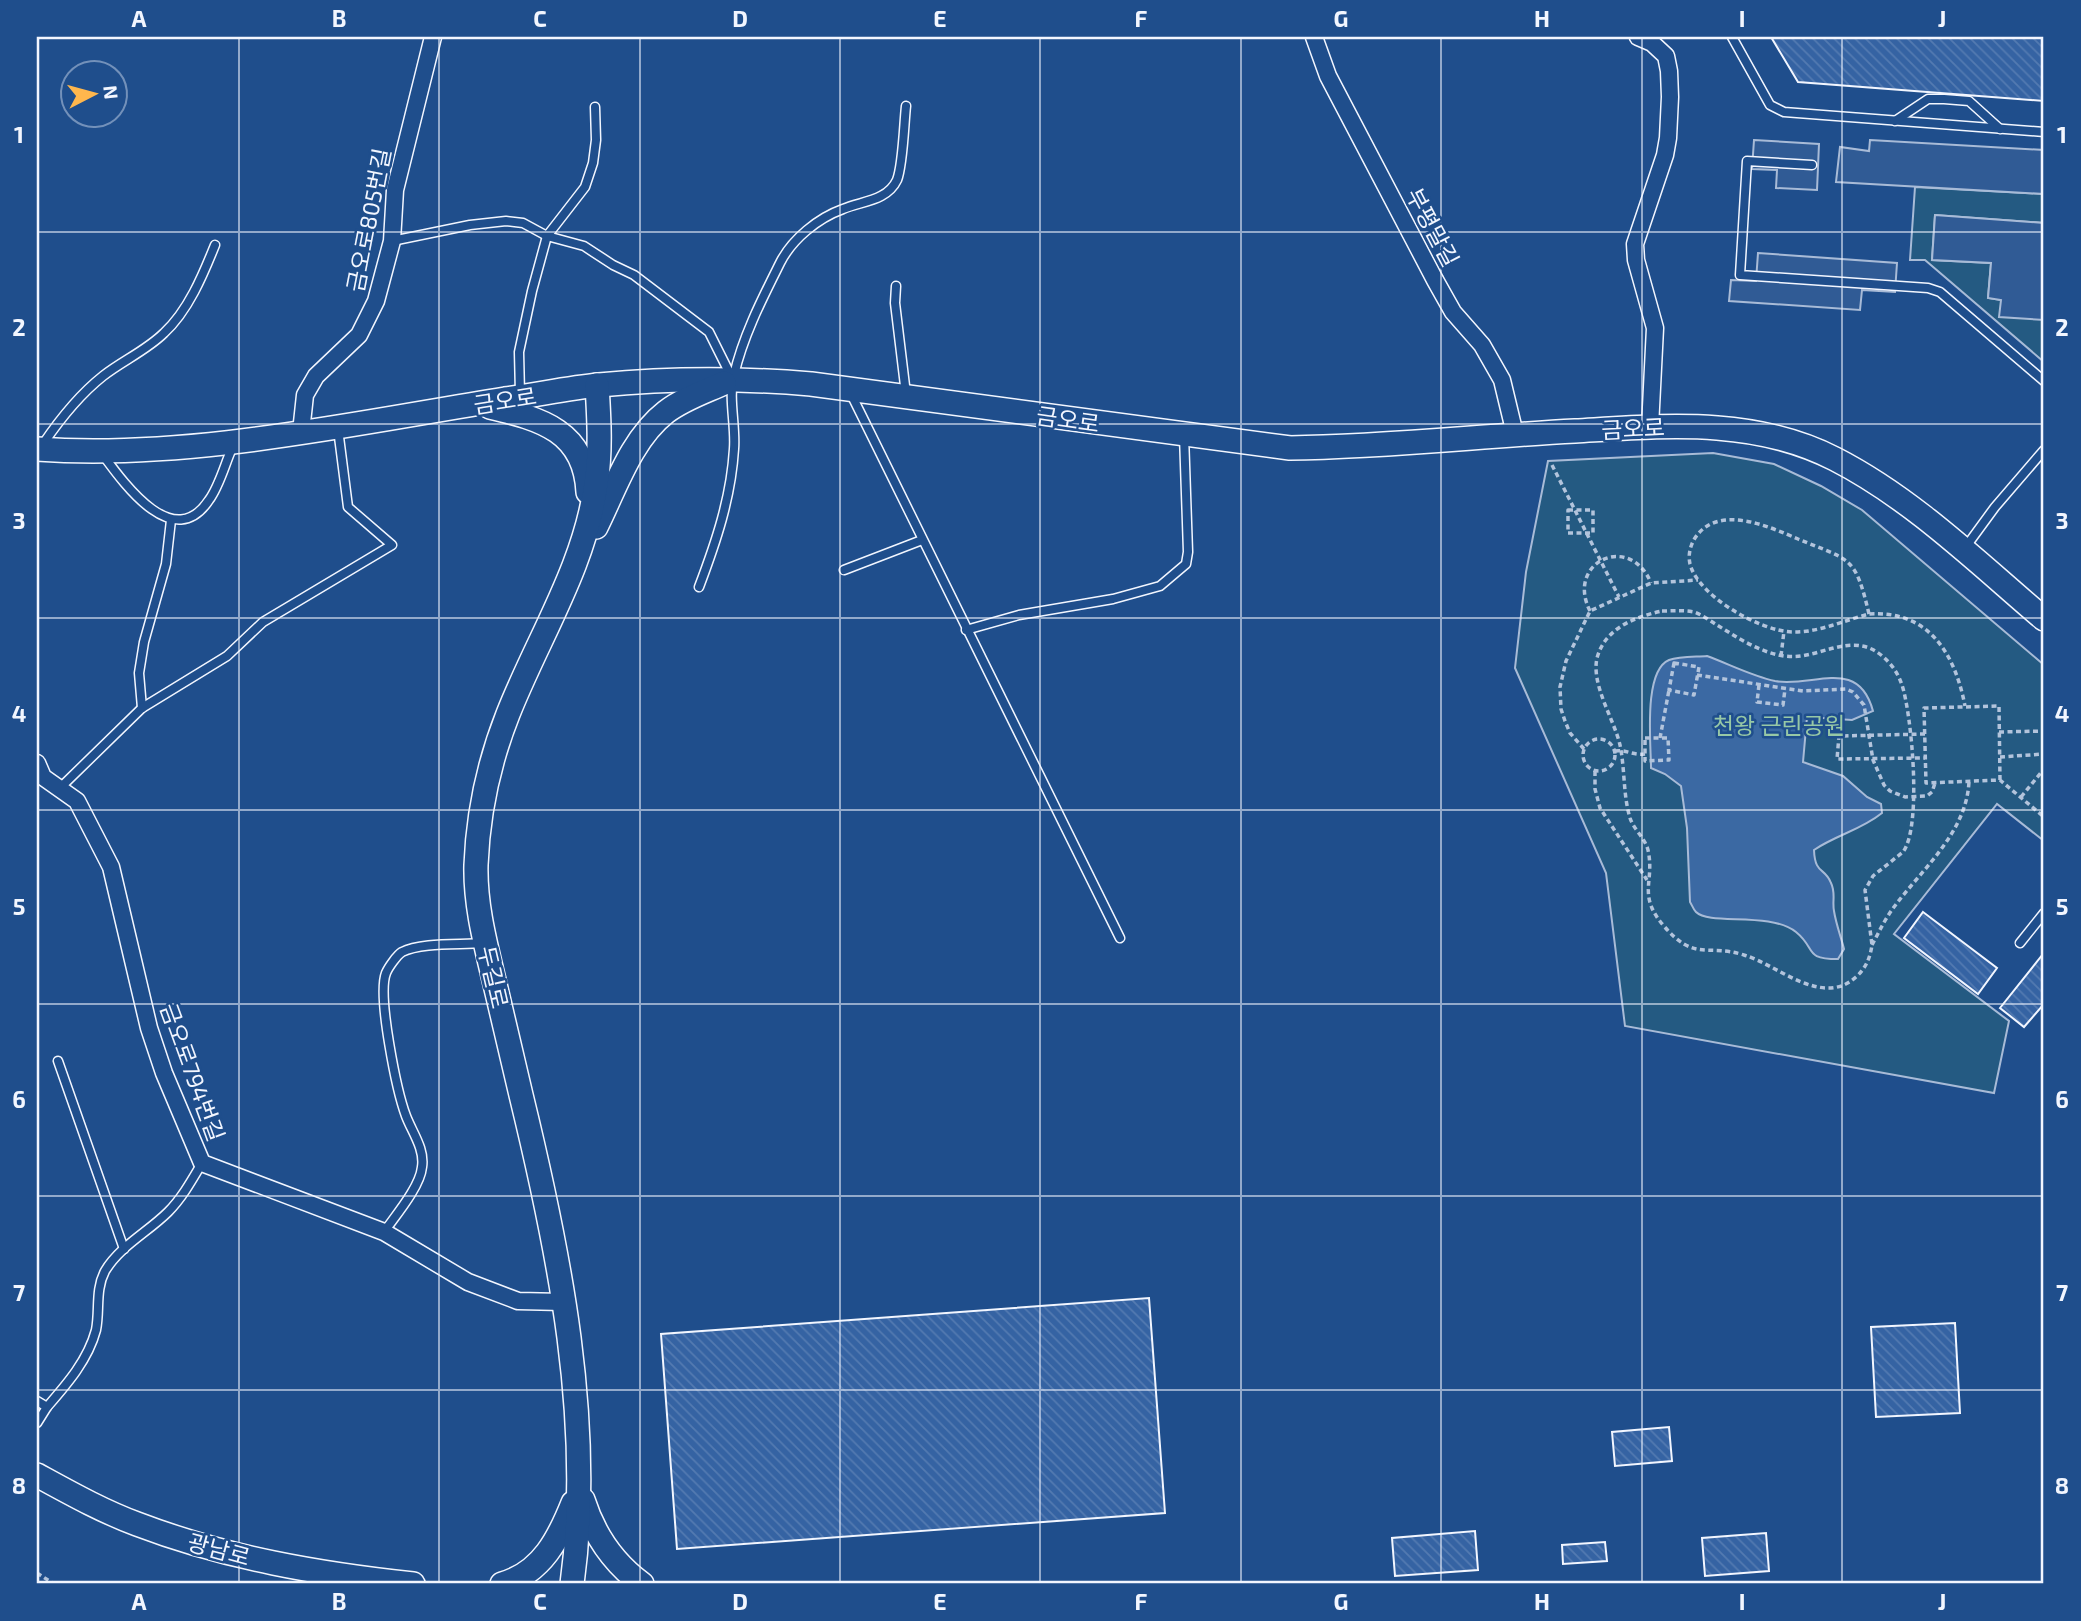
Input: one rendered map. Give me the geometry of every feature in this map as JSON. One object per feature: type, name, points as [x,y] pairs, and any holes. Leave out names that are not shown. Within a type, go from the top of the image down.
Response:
[{"type":"main road","name":"금오로","points":[[38,450],[156,448],[235,440],[597,385],[679,379],[811,384],[1290,448],[1365,446],[1650,427],[1717,426],[1796,442],[1835,459],[1918,512],[2044,619]]},
{"type":"main road","points":[[565,589],[633,453],[652,425],[687,400],[733,379]]},
{"type":"main road","name":"두길로","points":[[572,1584],[579,1487],[574,1399],[563,1302],[526,1115],[477,903],[476,866],[486,786],[509,712],[565,589],[589,518],[599,456],[597,385]]},
{"type":"main road","points":[[477,404],[527,416],[562,433],[575,447],[583,463],[588,483],[589,518]]},
{"type":"main road","name":"광남로","points":[[37,1475],[103,1509],[169,1535],[288,1566],[413,1584]]},
{"type":"main road","points":[[502,1584],[524,1575],[547,1554],[558,1538],[579,1487]]},
{"type":"main road","points":[[579,1487],[588,1516],[600,1540],[626,1573],[642,1584]]},
{"type":"street","name":"금오로805번길","points":[[301,432],[305,395],[316,376],[359,335],[376,302],[391,241],[396,190],[433,37]]},
{"type":"street","name":"부평말길","points":[[1314,37],[1328,76],[1452,312],[1482,345],[1502,380],[1516,434]]},
{"type":"street","points":[[1638,37],[1652,43],[1666,56],[1670,84],[1665,155],[1635,244],[1636,260],[1655,328],[1650,427]]},
{"type":"street","name":"금오로794번길","points":[[37,763],[43,777],[61,787],[77,801],[111,867],[149,1028],[164,1073],[202,1163],[384,1233],[468,1282],[518,1301],[563,1302]]},
{"type":"lane","points":[[1732,37],[1770,105],[1784,112],[2044,132]]},
{"type":"lane","points":[[1895,121],[1928,99],[1944,99],[1969,101],[2000,129]]},
{"type":"lane","points":[[699,587],[726,509],[734,446],[733,379],[746,338],[782,259],[799,237],[841,209],[881,197],[892,188],[898,177],[905,106]]},
{"type":"lane","points":[[520,397],[519,352],[532,291],[547,236],[585,187],[593,163],[596,140],[595,107]]},
{"type":"lane","points":[[1812,165],[1747,161],[1740,275],[1928,288],[1940,292],[2044,380]]},
{"type":"lane","points":[[391,241],[470,225],[506,221],[523,223],[547,236],[584,246],[634,275],[709,332],[733,379]]},
{"type":"lane","points":[[38,450],[64,414],[102,377],[164,333],[205,272],[215,245]]},
{"type":"lane","points":[[896,286],[895,303],[906,397]]},
{"type":"lane","points":[[849,390],[1120,938]]},
{"type":"lane","points":[[61,787],[142,708],[227,656],[263,622],[392,545],[348,507],[337,426]]},
{"type":"lane","points":[[966,630],[1019,615],[1113,599],[1160,586],[1175,575],[1185,564],[1188,552],[1184,435]]},
{"type":"lane","points":[[99,450],[128,490],[153,510],[171,520],[187,520],[199,513],[210,499],[235,440]]},
{"type":"lane","points":[[1963,550],[1995,507],[2044,450]]},
{"type":"lane","points":[[142,708],[139,673],[144,642],[166,564],[171,520]]},
{"type":"lane","points":[[844,570],[922,540]]},
{"type":"lane","points":[[2020,943],[2044,913]]},
{"type":"lane","points":[[384,1233],[416,1185],[422,1167],[419,1146],[395,1081],[384,1000],[386,974],[401,953],[422,947],[485,943]]},
{"type":"lane","points":[[58,1061],[124,1249]]},
{"type":"lane","points":[[37,1423],[82,1361],[96,1329],[100,1285],[112,1262],[179,1200],[202,1163]]},
{"type":"lane","points":[[37,1401],[47,1407]]},
{"type":"path","points":[[1552,465],[1619,597]]},
{"type":"path","points":[[1568,510],[1592,510],[1593,533],[1586,533],[1568,533],[1568,510]]},
{"type":"path","points":[[1870,614],[1859,577],[1847,560],[1828,549],[1752,522],[1732,520],[1703,530],[1690,549],[1693,573],[1698,580],[1738,613],[1763,626],[1784,631],[1814,629],[1870,614],[1900,616],[1919,625],[1937,638],[1953,666],[1965,706]]},
{"type":"path","points":[[1590,611],[1584,601],[1583,589],[1591,569],[1601,561],[1615,556],[1634,560],[1647,574],[1651,583]]},
{"type":"path","points":[[1584,749],[1570,733],[1565,721],[1561,709],[1560,687],[1566,661],[1590,611],[1651,583],[1698,580]]},
{"type":"path","points":[[1872,945],[1865,890],[1873,876],[1897,858],[1907,846],[1912,829],[1913,797],[1905,697],[1896,672],[1881,655],[1864,646],[1845,645],[1801,656],[1781,656],[1750,645],[1693,612],[1662,611],[1640,617],[1619,627],[1604,643],[1597,662],[1602,694],[1620,750],[1629,814],[1647,847],[1648,899],[1657,917],[1690,948],[1744,955],[1807,985],[1834,988],[1849,983],[1868,962],[1872,945],[1894,907],[1954,830],[1968,801],[1969,781]]},
{"type":"path","points":[[1781,656],[1784,631]]},
{"type":"path","points":[[1660,738],[1674,663],[1699,667],[1694,695],[1669,690]]},
{"type":"path","points":[[1697,675],[1812,692],[1846,689],[1860,698],[1868,725],[1873,760],[1879,778],[1890,791],[1897,795],[1927,796],[1932,792],[1935,783]]},
{"type":"path","points":[[1759,685],[1758,702],[1783,705],[1785,689]]},
{"type":"path","points":[[2000,780],[1999,705],[1924,708],[1926,783],[2000,780],[2044,817]]},
{"type":"path","points":[[1999,732],[2044,731]]},
{"type":"path","points":[[1925,734],[1839,736],[1838,760],[1925,758]]},
{"type":"path","points":[[1600,738],[1609,742],[1615,751],[1610,766],[1595,771],[1586,765],[1582,754],[1590,741],[1600,738]]},
{"type":"path","points":[[1645,738],[1668,738],[1669,760],[1645,761],[1645,754],[1645,738]]},
{"type":"path","points":[[1615,751],[1645,754]]},
{"type":"path","points":[[2000,757],[2044,754]]},
{"type":"path","points":[[2021,797],[2044,769]]},
{"type":"path","points":[[1595,771],[1595,789],[1600,808],[1647,881]]},
{"type":"path","points":[[37,1573],[54,1584]]},
{"type":"green space","points":[[1915,187],[2044,194],[2044,223],[1935,215],[1932,260],[1991,263],[1988,298],[2001,300],[2044,318],[2044,362],[1925,260],[1910,260]]},
{"type":"green space","name":"천왕 근린공원","points":[[1713,453],[1774,464],[1821,486],[1862,510],[2044,665],[2044,841],[1997,804],[1894,934],[2009,1021],[1994,1093],[1625,1026],[1606,873],[1515,668],[1526,572],[1548,461]]},
{"type":"shaded area","points":[[1754,140],[1819,144],[1817,190],[1776,188],[1777,170],[1752,169]]},
{"type":"shaded area","points":[[1870,140],[2044,150],[2044,194],[1836,182],[1840,147],[1869,151]]},
{"type":"shaded area","points":[[1935,215],[2044,223],[2044,320],[1999,317],[2001,300],[1988,298],[1991,263],[1932,260]]},
{"type":"shaded area","points":[[1758,253],[1897,263],[1895,292],[1862,290],[1860,310],[1729,301],[1731,280],[1756,281]]},
{"type":"shaded area","points":[[1707,656],[1775,681],[1845,679],[1857,684],[1866,694],[1873,711],[1852,720],[1807,717],[1803,762],[1843,776],[1867,797],[1881,804],[1882,813],[1874,819],[1814,850],[1816,863],[1829,878],[1833,890],[1835,916],[1844,949],[1838,959],[1815,955],[1796,932],[1785,926],[1756,920],[1703,916],[1696,912],[1690,902],[1687,828],[1681,786],[1651,768],[1650,709],[1655,678],[1661,667],[1673,659]]},
{"type":"building","points":[[1771,37],[2044,37],[2044,101],[1798,82]]},
{"type":"building","points":[[1923,912],[1997,968],[1978,994],[1904,938]]},
{"type":"building","points":[[2043,954],[2044,1004],[2024,1027],[2000,1008]]},
{"type":"building","points":[[1149,1298],[1165,1513],[677,1549],[661,1334]]},
{"type":"building","points":[[1955,1323],[1960,1413],[1876,1417],[1871,1327]]},
{"type":"building","points":[[1669,1427],[1672,1461],[1615,1466],[1612,1432]]},
{"type":"building","points":[[1475,1531],[1478,1570],[1395,1576],[1392,1538]]},
{"type":"building","points":[[1766,1533],[1769,1571],[1705,1576],[1702,1538]]},
{"type":"building","points":[[1605,1542],[1607,1561],[1563,1564],[1562,1545]]}]
